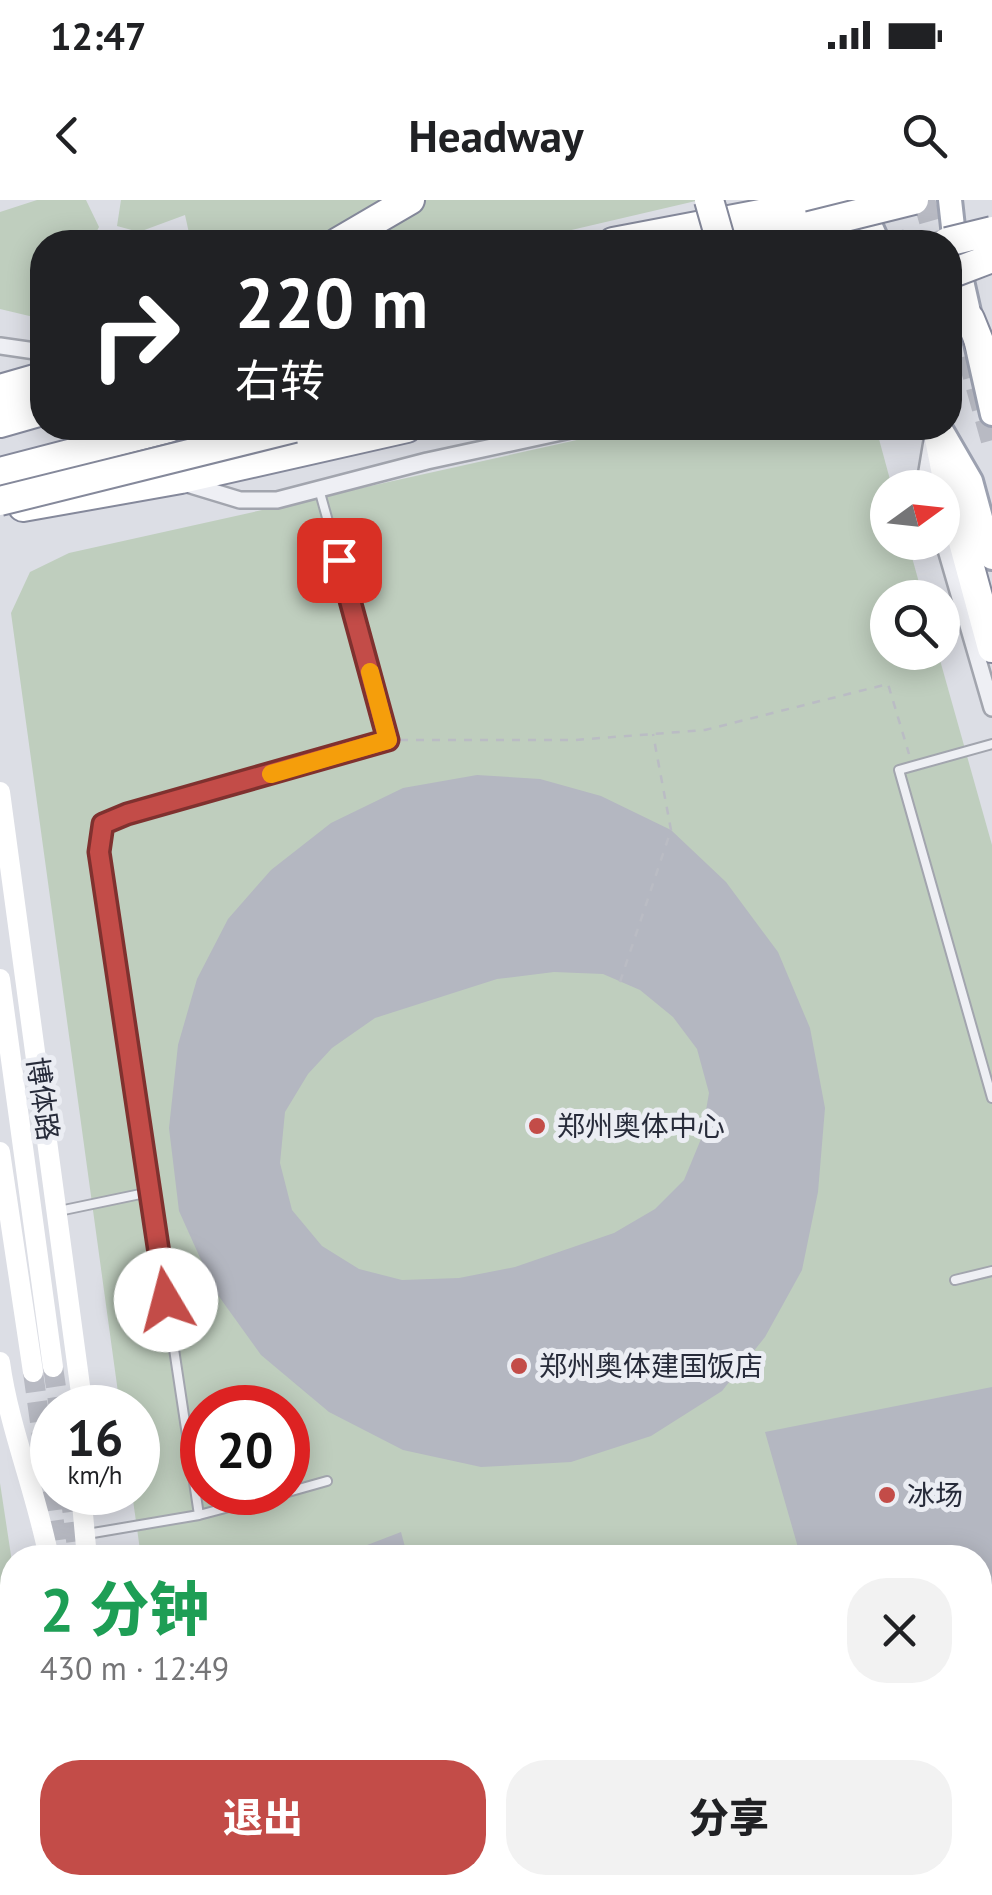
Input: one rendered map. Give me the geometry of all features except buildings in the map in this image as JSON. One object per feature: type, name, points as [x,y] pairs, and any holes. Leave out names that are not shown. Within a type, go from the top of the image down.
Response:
[{"type":"highway","points":[[359,230],[410,200]]},
{"type":"highway","points":[[709,200],[718,230]]},
{"type":"highway","points":[[675,230],[834,200]]},
{"type":"highway","points":[[793,230],[914,200]]},
{"type":"highway","points":[[962,249],[992,231]]},
{"type":"highway","points":[[962,257],[992,258]]},
{"type":"highway","points":[[970,319],[990,364]]},
{"type":"highway","points":[[0,389],[30,380]]},
{"type":"highway","points":[[0,423],[30,414]]},
{"type":"highway","points":[[0,472],[123,440]]},
{"type":"highway","points":[[8,507],[251,440]]},
{"type":"highway","points":[[8,507],[176,480],[350,440]]},
{"type":"highway","points":[[939,440],[992,648]]},
{"type":"main road","points":[[718,230],[844,200]]},
{"type":"main road","points":[[859,200],[873,230]]},
{"type":"main road","points":[[950,200],[951,230]]},
{"type":"main road","points":[[962,253],[992,243]]},
{"type":"main road","points":[[962,292],[992,414]]},
{"type":"main road","points":[[0,406],[30,398]]},
{"type":"main road","points":[[8,507],[85,489],[210,440]]},
{"type":"main road","points":[[945,440],[971,481],[992,558]]},
{"type":"street","points":[[0,346],[30,350]]},
{"type":"street","points":[[176,480],[240,500],[277,500],[529,440]]},
{"type":"street","points":[[928,470],[934,440]]},
{"type":"street","points":[[949,560],[992,708]]},
{"type":"street","name":"博体路","points":[[0,792],[80,1385]]},
{"type":"street","points":[[0,979],[43,1369],[0,1152]]},
{"type":"street","points":[[0,1362],[4,1393],[31,1479],[46,1545]]},
{"type":"street","points":[[83,1515],[86,1545]]},
{"type":"lane","points":[[180,1390],[99,852],[103,824],[388,740],[319,489]]},
{"type":"lane","points":[[992,744],[899,770],[992,1098]]},
{"type":"lane","points":[[58,1211],[150,1192]]},
{"type":"lane","points":[[955,1280],[992,1271]]},
{"type":"lane","points":[[310,1486],[327,1482]]},
{"type":"lane","points":[[85,1535],[199,1515]]},
{"type":"path","points":[[388,740],[575,740],[705,730],[888,684],[913,766]]},
{"type":"path","points":[[620,982],[671,830],[653,734]]},
{"type":"green space","points":[[37,200],[86,200],[99,227],[30,230],[30,316],[0,309],[0,212]]},
{"type":"green space","points":[[121,200],[700,200],[571,230],[188,230],[185,215],[144,230],[117,226]]},
{"type":"green space","name":"郑州奥体中心","points":[[577,440],[879,440],[887,470],[870,470],[870,560],[913,560],[918,580],[870,580],[870,670],[943,670],[992,845],[992,1545],[139,1545],[135,1515],[160,1515],[160,1385],[117,1385],[11,613],[30,572],[69,553]]},
{"type":"green space","points":[[0,1483],[9,1545],[0,1545]]},
{"type":"tunnel","points":[[885,200],[892,230]]},
{"type":"tunnel","points":[[924,200],[933,230]]},
{"type":"tunnel","points":[[962,335],[992,441]]},
{"type":"tunnel","points":[[53,1367],[56,1385]]},
{"type":"tunnel","points":[[33,1372],[57,1545]]},
{"type":"tunnel","points":[[73,1515],[77,1545]]},
{"type":"slow traffic","points":[[271,774],[388,740],[370,672]]},
{"type":"place","name":"郑州奥体中心","points":[[537,1126]]},
{"type":"place","name":"郑州奥体建国饭店","points":[[519,1366]]},
{"type":"place","name":"冰场","points":[[887,1495]]},
{"type":"route","points":[[166,1300],[99,852],[103,824],[388,740],[339,560]]}]
